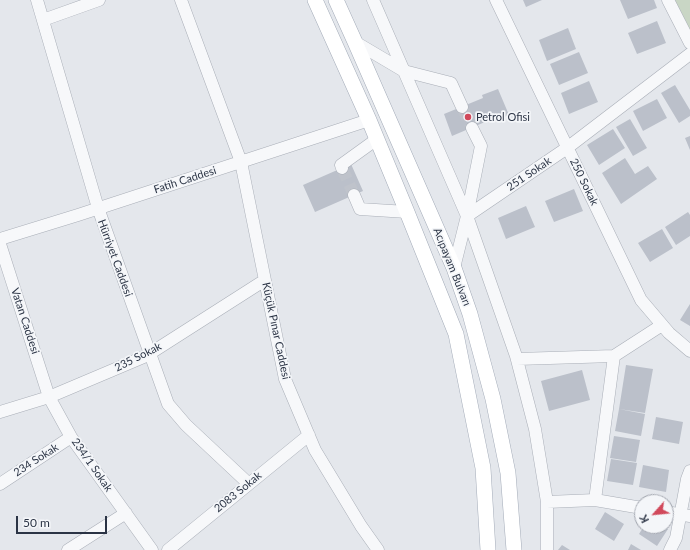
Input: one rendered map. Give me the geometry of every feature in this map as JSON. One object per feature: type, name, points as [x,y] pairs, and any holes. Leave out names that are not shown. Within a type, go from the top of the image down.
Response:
[{"type":"main road","name":"Acıpayam Bulvarı","points":[[315,0],[369,120],[408,212],[456,334],[483,468],[487,548]]},
{"type":"main road","name":"Acıpayam Bulvarı","points":[[336,0],[454,268],[470,314],[494,406],[508,473],[514,550]]},
{"type":"street","name":"Hürriyet Caddesi","points":[[37,0],[98,208],[168,404],[186,425],[249,484]]},
{"type":"street","points":[[43,20],[99,0]]},
{"type":"street","name":"Küçük Pınar Caddesi","points":[[181,0],[241,162],[285,379],[315,450],[353,514],[378,550]]},
{"type":"street","points":[[373,0],[466,216],[517,359],[535,429],[547,502],[547,550]]},
{"type":"street","name":"250 Sokak","points":[[496,0],[641,300],[662,326],[690,351]]},
{"type":"street","points":[[668,0],[690,43]]},
{"type":"street","points":[[355,42],[404,71],[451,83],[462,107]]},
{"type":"street","name":"251 Sokak","points":[[466,216],[567,148],[690,54]]},
{"type":"street","name":"Fatih Caddesi","points":[[0,239],[369,120]]},
{"type":"street","points":[[454,268],[481,146],[472,128]]},
{"type":"street","points":[[342,168],[341,165],[377,139]]},
{"type":"street","points":[[354,195],[360,209],[408,212]]},
{"type":"street","name":"Vatan Caddesi","points":[[0,244],[49,397]]},
{"type":"street","name":"235 Sokak","points":[[0,412],[49,397],[150,353],[265,280]]},
{"type":"street","points":[[517,359],[614,356],[662,326]]},
{"type":"street","points":[[595,500],[614,356]]},
{"type":"street","name":"234/1 Sokak","points":[[49,397],[71,437],[152,550]]},
{"type":"street","name":"2083 Sokak","points":[[168,550],[309,435]]},
{"type":"street","name":"234 Sokak","points":[[0,484],[71,437]]},
{"type":"street","points":[[670,550],[677,544],[685,515],[690,471]]},
{"type":"street","points":[[547,502],[595,500],[634,507]]},
{"type":"street","points":[[68,550],[126,513]]},
{"type":"street","points":[[674,513],[685,515]]},
{"type":"green space","points":[[672,0],[690,0],[690,42]]},
{"type":"building","points":[[523,0],[542,0],[526,7]]},
{"type":"building","points":[[620,0],[654,0],[657,8],[628,19]]},
{"type":"building","points":[[657,21],[666,43],[637,54],[628,33]]},
{"type":"building","points":[[568,28],[576,49],[547,61],[539,40]]},
{"type":"building","points":[[579,52],[588,73],[559,85],[550,64]]},
{"type":"building","points":[[589,81],[598,102],[569,114],[561,93]]},
{"type":"building","points":[[675,85],[690,110],[690,116],[679,123],[661,93]]},
{"type":"building","points":[[498,89],[509,115],[493,122],[492,119],[452,136],[444,114],[483,98],[482,95]]},
{"type":"building","points":[[657,99],[667,118],[643,131],[633,111]]},
{"type":"building","points":[[630,119],[647,148],[633,156],[616,127]]},
{"type":"building","points":[[613,129],[625,148],[599,165],[587,145]]},
{"type":"building","points":[[690,136],[690,150],[685,138]]},
{"type":"building","points":[[625,158],[635,174],[648,166],[657,179],[621,204],[602,173]]},
{"type":"building","points":[[351,164],[363,191],[315,212],[303,185]]},
{"type":"building","points":[[574,189],[583,211],[554,222],[545,201]]},
{"type":"building","points":[[526,206],[535,227],[506,239],[498,218]]},
{"type":"building","points":[[688,212],[690,215],[690,236],[676,245],[665,227]]},
{"type":"building","points":[[662,229],[673,248],[650,262],[638,243]]},
{"type":"building","points":[[690,304],[690,326],[680,320]]},
{"type":"building","points":[[626,365],[653,369],[645,413],[619,409]]},
{"type":"building","points":[[582,370],[590,400],[549,411],[541,381]]},
{"type":"building","points":[[619,409],[645,414],[641,436],[615,431]]},
{"type":"building","points":[[656,417],[683,422],[679,444],[652,439]]},
{"type":"building","points":[[614,436],[640,440],[636,462],[610,458]]},
{"type":"building","points":[[611,459],[637,463],[633,485],[607,481]]},
{"type":"building","points":[[643,465],[669,470],[666,492],[639,487]]},
{"type":"building","points":[[605,512],[624,524],[614,541],[595,529]]},
{"type":"building","points":[[639,534],[665,534],[657,546]]},
{"type":"building","points":[[631,544],[641,550],[628,550]]},
{"type":"building","points":[[562,545],[570,550],[558,550]]},
{"type":"tunnel","points":[[462,107],[472,128]]},
{"type":"tunnel","points":[[342,168],[354,195]]},
{"type":"place","name":"Petrol Ofisi","points":[[468,117]]}]
